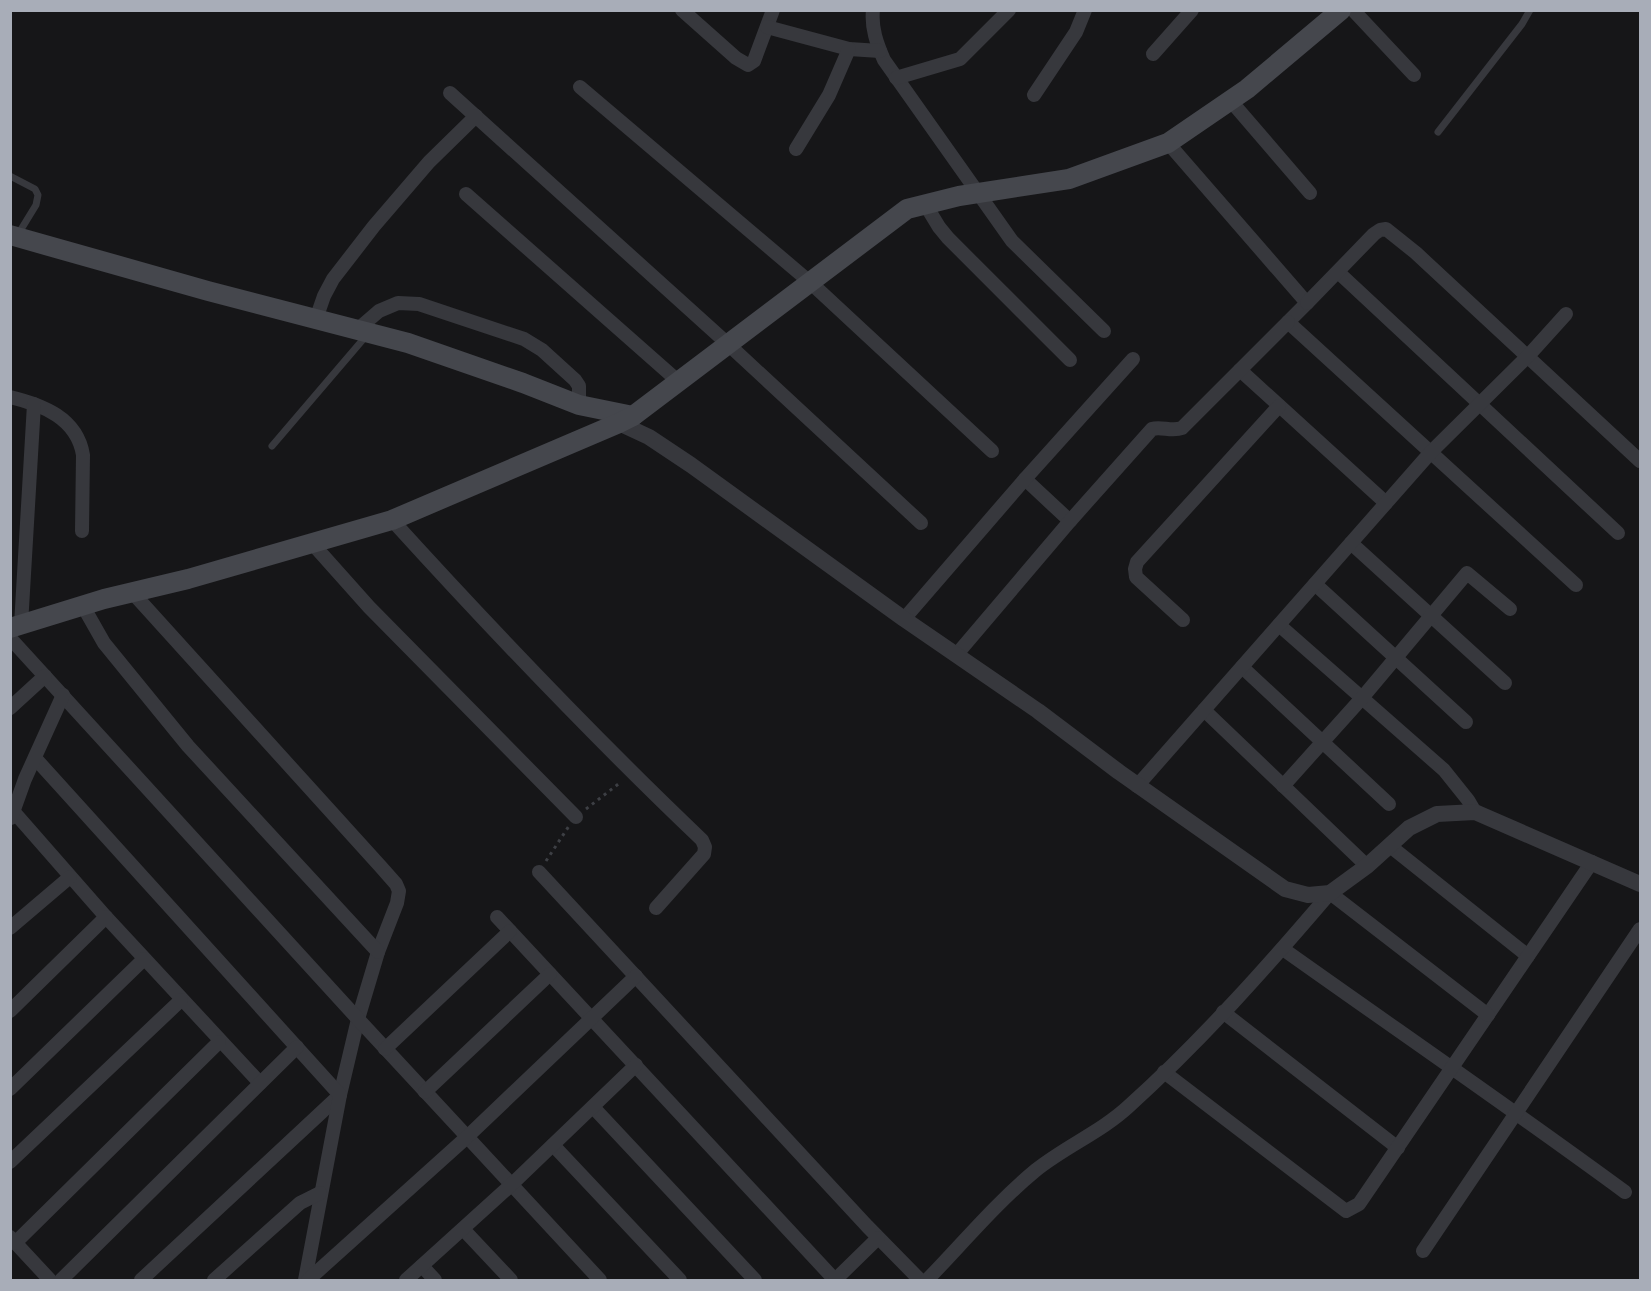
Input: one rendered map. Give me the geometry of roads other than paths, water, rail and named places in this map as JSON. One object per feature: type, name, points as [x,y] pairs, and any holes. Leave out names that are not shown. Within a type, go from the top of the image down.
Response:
[{"type":"main road","points":[[14,630],[83,606],[188,579],[392,520],[626,420],[729,345],[907,209],[978,193],[1069,179],[1168,143],[1230,100],[1341,10]]},
{"type":"main road","points":[[13,236],[408,343],[626,420]]},
{"type":"street","points":[[682,10],[736,58],[748,65],[754,61],[773,10]]},
{"type":"street","points":[[873,10],[872,20],[880,51],[896,78],[1012,241],[1104,331]]},
{"type":"street","points":[[896,78],[960,59],[1009,10]]},
{"type":"street","points":[[1034,95],[1076,32],[1085,10]]},
{"type":"street","points":[[1153,54],[1192,10]]},
{"type":"street","points":[[1353,10],[1414,75]]},
{"type":"street","points":[[767,27],[849,49],[880,51]]},
{"type":"street","points":[[796,149],[829,95],[849,49]]},
{"type":"street","points":[[580,87],[811,283],[992,451]]},
{"type":"street","points":[[450,93],[729,345],[921,523]]},
{"type":"street","points":[[1230,100],[1310,194]]},
{"type":"street","points":[[316,319],[333,279],[374,225],[429,162],[476,116]]},
{"type":"street","points":[[1168,143],[1307,303]]},
{"type":"street","points":[[466,194],[679,382]]},
{"type":"street","points":[[925,204],[948,238],[1070,360]]},
{"type":"street","points":[[957,654],[1070,520],[1152,429],[1182,428],[1380,230],[1386,229],[1416,253],[1641,461]]},
{"type":"street","points":[[1338,272],[1618,533]]},
{"type":"street","points":[[363,332],[379,311],[398,303],[430,307],[524,339],[542,350],[575,380],[579,386],[579,405]]},
{"type":"street","points":[[1137,786],[1431,452],[1528,356],[1566,314]]},
{"type":"street","points":[[1288,322],[1576,585]]},
{"type":"street","points":[[903,619],[1133,359]]},
{"type":"street","points":[[1240,370],[1386,503]]},
{"type":"street","points":[[10,397],[34,404],[59,416],[71,426],[81,443],[83,455],[82,531]]},
{"type":"street","points":[[34,404],[14,630],[45,676],[600,1281]]},
{"type":"street","points":[[1183,620],[1136,577],[1137,562],[1279,406]]},
{"type":"street","points":[[626,420],[903,619],[957,654],[1137,786],[1285,889],[1308,895],[1330,893],[1488,1015]]},
{"type":"street","points":[[1025,479],[1070,520]]},
{"type":"street","points":[[392,520],[494,631],[632,773],[702,840],[705,847],[704,854],[656,908]]},
{"type":"street","points":[[310,542],[369,607],[576,817]]},
{"type":"street","points":[[1351,543],[1505,683]]},
{"type":"street","points":[[1284,786],[1362,698],[1467,573],[1510,609]]},
{"type":"street","points":[[1315,584],[1466,722]]},
{"type":"street","points":[[132,592],[396,884],[399,891],[358,1019],[320,1193],[306,1281]]},
{"type":"street","points":[[83,606],[104,643],[188,746],[378,952]]},
{"type":"street","points":[[1279,625],[1444,770],[1475,812]]},
{"type":"street","points":[[1242,667],[1389,804]]},
{"type":"street","points":[[10,708],[45,676]]},
{"type":"street","points":[[63,695],[12,816],[219,1042],[260,1083]]},
{"type":"street","points":[[1204,710],[1367,866]]},
{"type":"street","points":[[35,758],[340,1095]]},
{"type":"street","points":[[927,1281],[1034,1172],[1056,1155],[1107,1125],[1164,1072],[1282,949],[1330,893],[1367,866],[1409,828],[1437,814],[1475,812],[1641,884]]},
{"type":"street","points":[[1390,846],[1528,956]]},
{"type":"street","points":[[1164,1072],[1346,1211],[1359,1204],[1592,862]]},
{"type":"street","points":[[539,872],[920,1281]]},
{"type":"street","points":[[10,928],[70,877]]},
{"type":"street","points":[[10,1011],[106,917]]},
{"type":"street","points":[[497,917],[835,1280],[878,1238]]},
{"type":"street","points":[[1424,1251],[1641,929]]},
{"type":"street","points":[[385,1049],[510,931]]},
{"type":"street","points":[[1282,949],[1452,1070],[1516,1112],[1625,1192]]},
{"type":"street","points":[[10,1089],[144,959]]},
{"type":"street","points":[[425,1092],[550,974]]},
{"type":"street","points":[[306,1281],[467,1137],[636,976]]},
{"type":"street","points":[[10,1162],[181,1000]]},
{"type":"street","points":[[1223,1012],[1398,1148]]},
{"type":"street","points":[[50,1281],[13,1240],[219,1042]]},
{"type":"street","points":[[61,1281],[297,1047]]},
{"type":"street","points":[[406,1281],[511,1185],[636,1065]]},
{"type":"street","points":[[141,1281],[340,1095]]},
{"type":"street","points":[[593,1107],[755,1281]]},
{"type":"street","points":[[553,1145],[680,1281]]},
{"type":"street","points":[[214,1281],[300,1203],[320,1193]]},
{"type":"street","points":[[463,1229],[511,1281]]},
{"type":"street","points":[[422,1266],[435,1281]]},
{"type":"lane","points":[[1438,132],[1522,24],[1530,10]]},
{"type":"lane","points":[[10,176],[34,189],[38,195],[36,205],[13,236]]},
{"type":"lane","points":[[272,446],[363,332]]}]
